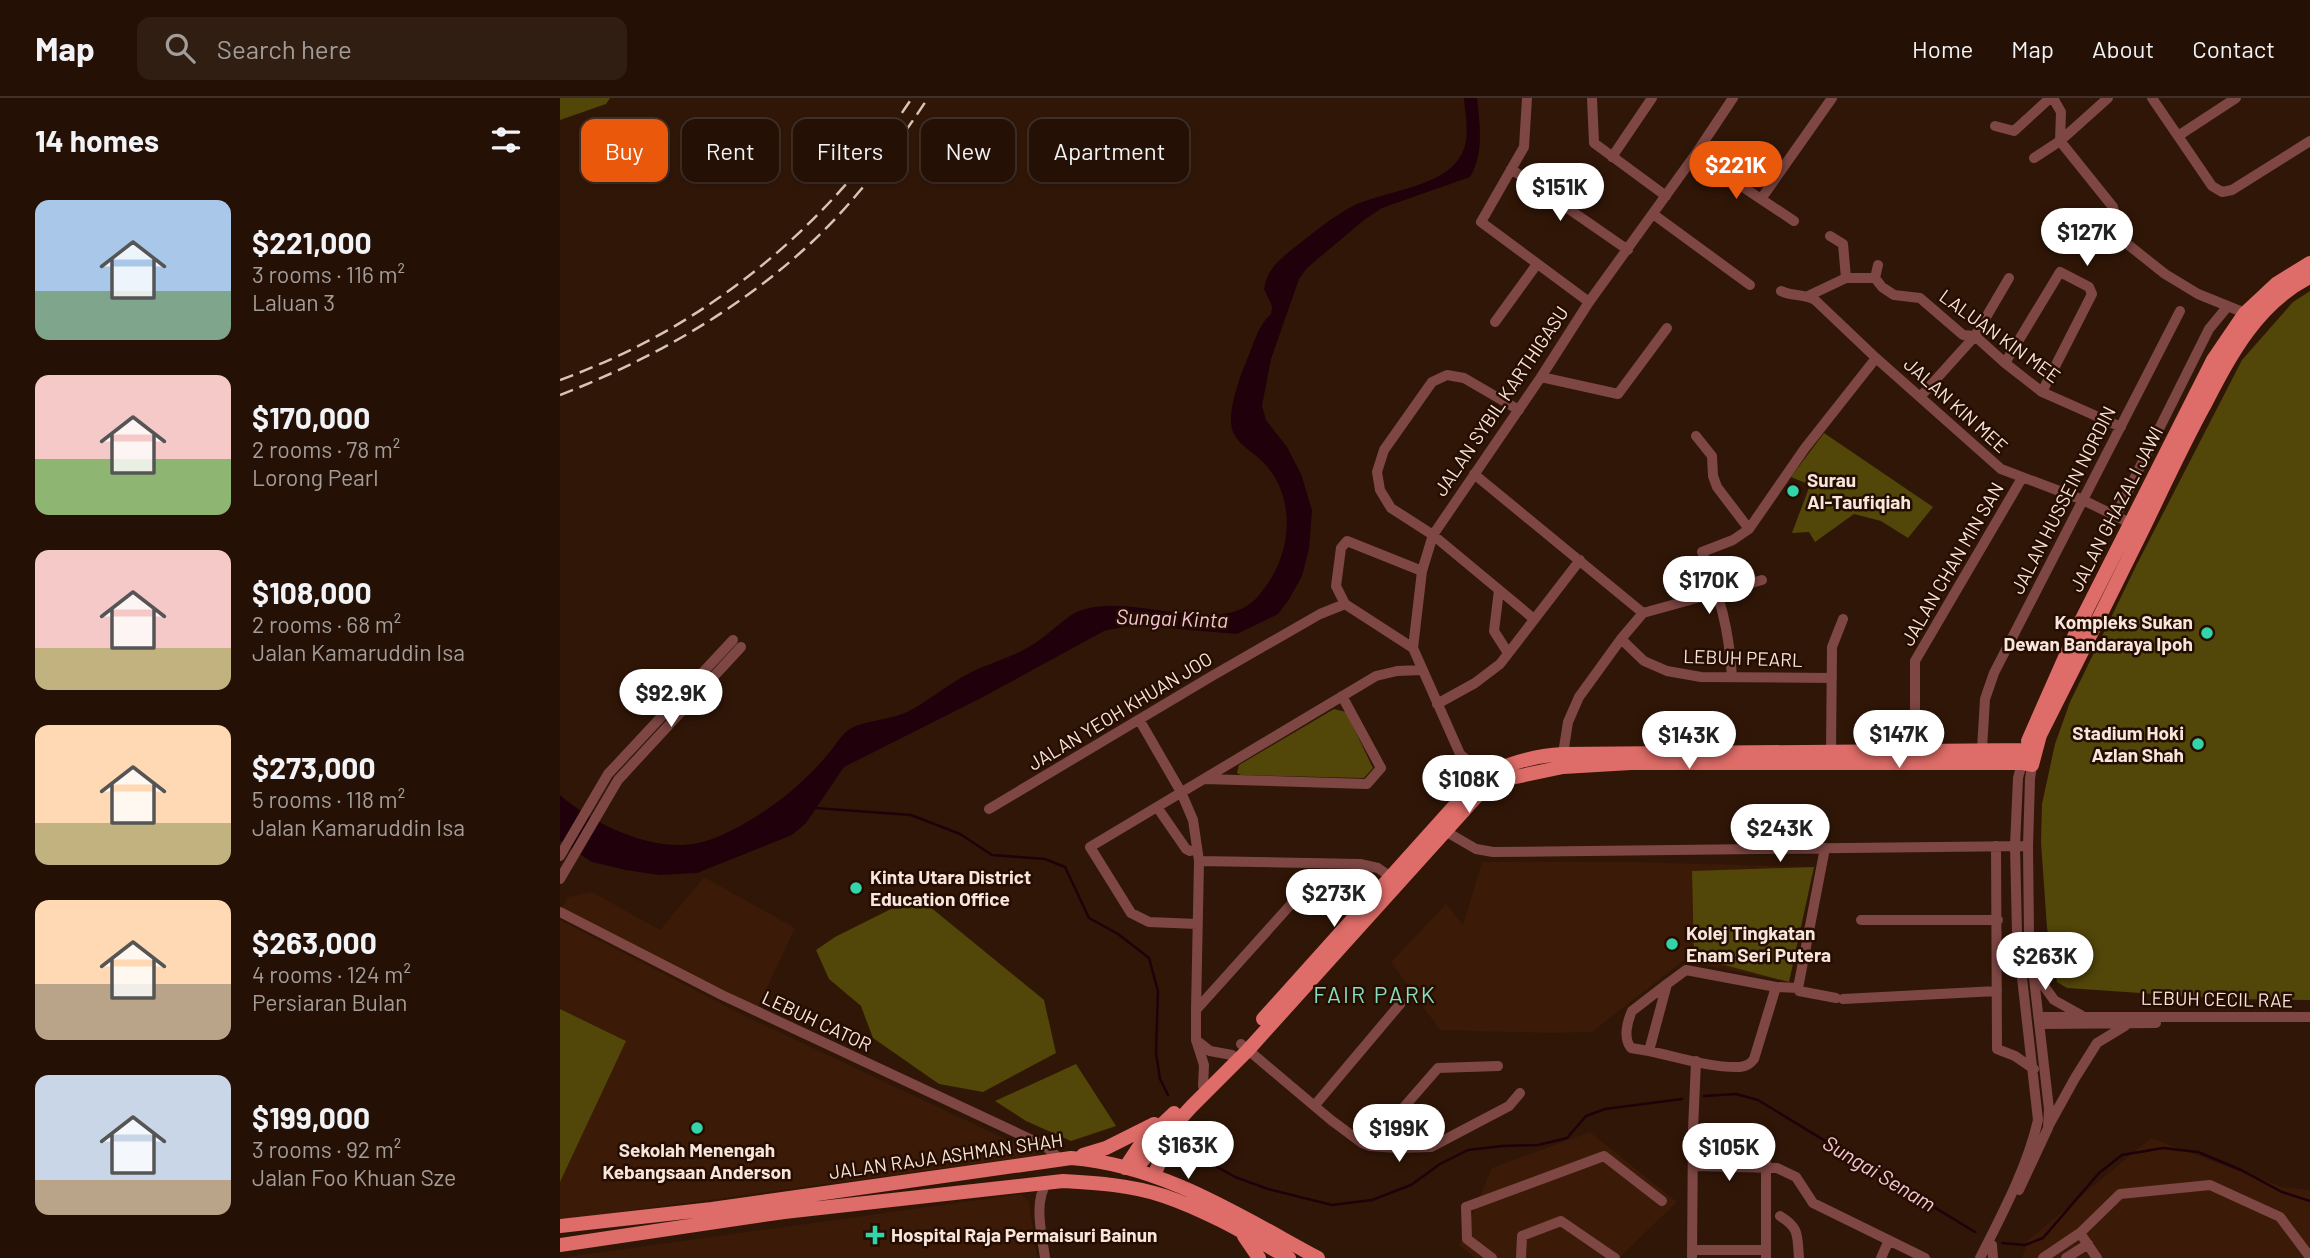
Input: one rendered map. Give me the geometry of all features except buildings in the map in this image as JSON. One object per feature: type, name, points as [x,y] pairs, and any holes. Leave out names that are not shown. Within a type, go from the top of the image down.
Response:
[{"type":"main road","name":"JALAN GHAZALI JAWI","points":[[2028,757],[2043,703],[2081,621],[2213,360],[2245,313],[2276,285],[2310,263]]},
{"type":"main road","name":"JALAN GHAZALI JAWI","points":[[2028,757],[2236,348],[2253,322],[2290,287],[2310,277]]},
{"type":"main road","points":[[2245,313],[2254,313],[2278,292],[2290,287]]},
{"type":"main road","points":[[2126,563],[2125,553],[2133,533],[2130,523],[2142,517],[2151,500],[2157,499]]},
{"type":"main road","points":[[2081,621],[2108,599]]},
{"type":"main road","points":[[1128,1170],[1141,1144],[1174,1118],[1240,1049],[1441,828],[1476,782],[1489,773],[1539,756],[1563,754],[1975,750],[2002,746],[2017,739],[2043,703]]},
{"type":"main road","points":[[1975,750],[2028,757]]},
{"type":"main road","points":[[1539,770],[1563,754]]},
{"type":"main road","points":[[1154,1175],[1174,1118],[1240,1049],[1391,877],[1477,796],[1506,779],[1539,770],[1631,763],[2028,757]]},
{"type":"main road","points":[[1476,782],[1484,783],[1499,777],[1506,779]]},
{"type":"main road","points":[[1066,1159],[1107,1148],[1174,1118]]},
{"type":"main road","name":"JALAN RAJA ASHMAN SHAH","points":[[560,1226],[712,1209],[1066,1159],[1097,1160],[1154,1175],[1199,1194],[1318,1258]]},
{"type":"main road","points":[[1063,1181],[1128,1170]]},
{"type":"main road","points":[[1128,1170],[1138,1181],[1185,1199],[1225,1222]]},
{"type":"main road","name":"JALAN RAJA ASHMAN SHAH","points":[[560,1245],[795,1211],[1063,1181],[1109,1184],[1162,1195],[1225,1222],[1289,1258]]},
{"type":"main road","points":[[1242,1232],[1259,1258]]},
{"type":"street","points":[[1527,98],[1527,134],[1524,147],[1482,224],[1589,302]]},
{"type":"street","points":[[1592,98],[1594,143],[1666,196]]},
{"type":"street","points":[[1612,157],[1652,98]]},
{"type":"street","name":"JALAN SYBIL KARTHIGASU","points":[[1476,782],[1467,776],[1460,754],[1413,648],[1422,571],[1433,535],[1542,377],[1589,302],[1733,98]]},
{"type":"street","points":[[1761,199],[1832,98]]},
{"type":"street","points":[[1995,126],[2014,131],[2052,98],[2061,112],[2060,141],[2113,207],[2119,230],[2126,243],[2165,274],[2198,294],[2245,313]]},
{"type":"street","points":[[2034,158],[2060,141],[2108,98]]},
{"type":"street","points":[[2152,98],[2212,187],[2222,192],[2232,190],[2310,141]]},
{"type":"street","points":[[2178,136],[2236,98]]},
{"type":"street","points":[[1695,155],[1794,221]]},
{"type":"street","points":[[1511,169],[1628,250]]},
{"type":"street","points":[[1653,214],[1750,285]]},
{"type":"street","points":[[1830,236],[1843,244],[1846,278]]},
{"type":"street","points":[[1495,322],[1536,264]]},
{"type":"street","points":[[1781,291],[1808,296],[1846,278],[1875,278],[1878,265]]},
{"type":"street","points":[[2005,363],[2060,272],[2089,286],[2092,294],[2042,392]]},
{"type":"street","name":"LALUAN KIN MEE","points":[[1875,278],[1894,295],[1920,298],[1963,335],[1975,336],[2042,392],[2121,428]]},
{"type":"street","points":[[1920,397],[1975,336],[2009,278]]},
{"type":"street","name":"JALAN KIN MEE","points":[[1808,296],[2001,469],[2083,500],[2130,523]]},
{"type":"street","name":"JALAN GHAZALI JAWI","points":[[2116,515],[2209,329],[2228,306]]},
{"type":"street","name":"JALAN HUSSEIN NORDIN","points":[[1975,750],[1989,684],[2180,311]]},
{"type":"street","points":[[1542,377],[1618,394],[1667,328]]},
{"type":"street","points":[[1732,677],[1730,642],[1718,592],[1702,552],[1733,540],[1749,529],[1805,448],[1876,358]]},
{"type":"street","points":[[1519,410],[1464,378],[1447,375],[1432,382],[1384,450],[1377,472],[1380,490],[1391,508],[1433,535],[1534,619]]},
{"type":"street","points":[[1696,436],[1712,456],[1717,487],[1749,529]]},
{"type":"street","points":[[1474,474],[1643,613]]},
{"type":"street","name":"JALAN CHAN MIN SAN","points":[[1915,752],[1915,661],[2022,478]]},
{"type":"street","points":[[1413,648],[1345,604],[1336,586],[1340,548],[1347,541],[1422,571]]},
{"type":"street","points":[[1437,704],[1475,683],[1500,664],[1580,560]]},
{"type":"street","points":[[1563,754],[1568,722],[1579,697],[1620,639],[1643,613],[1762,580]]},
{"type":"street","points":[[1499,590],[1494,631],[1508,653]]},
{"type":"street","name":"JALAN YEOH KHUAN JOO","points":[[989,809],[1320,614],[1345,604]]},
{"type":"street","points":[[1831,752],[1832,647],[1843,619]]},
{"type":"street","name":"LEBUH PEARL","points":[[1620,639],[1644,661],[1667,671],[1701,677],[1832,678]]},
{"type":"street","points":[[560,879],[596,806],[608,774],[737,644]]},
{"type":"street","points":[[1197,924],[1149,922],[1131,913],[1090,847],[1376,676],[1397,671],[1422,670]]},
{"type":"street","points":[[1203,779],[1367,784],[1381,768],[1342,696]]},
{"type":"street","points":[[1140,720],[1181,792],[1193,820],[1198,855],[1196,1040],[1204,1065],[1203,1086]]},
{"type":"street","points":[[1460,754],[1481,772],[1489,773]]},
{"type":"street","points":[[2028,757],[2029,935],[2039,1021],[2035,1031],[2043,1106],[2038,1121]]},
{"type":"street","name":"JALAN GHAZALI JAWI","points":[[1982,1258],[2034,1138],[2038,1121],[2017,933],[2015,846],[2018,778],[2028,757]]},
{"type":"street","points":[[560,856],[596,806]]},
{"type":"street","points":[[1157,807],[1186,849],[1198,855],[1360,864],[1378,868],[1391,877]]},
{"type":"street","points":[[1441,828],[1476,849],[1493,852],[2028,846]]},
{"type":"street","points":[[1996,846],[1997,1049],[2015,1056],[2034,1069]]},
{"type":"street","points":[[1798,988],[1825,848]]},
{"type":"street","points":[[1196,1010],[1311,882],[1323,878],[1337,883],[1347,894],[1356,916]]},
{"type":"street","name":"LEBUH CATOR","points":[[560,912],[711,990],[1045,1146],[1066,1159]]},
{"type":"street","points":[[1861,920],[1998,920]]},
{"type":"street","points":[[1776,987],[1754,1059],[1749,1065],[1741,1067],[1696,1061],[1631,1048],[1628,1044],[1626,1038],[1632,1011],[1686,970],[1776,987],[1798,988],[1799,991],[1839,998],[1997,991]]},
{"type":"street","points":[[2034,970],[2039,982],[2054,1000],[2081,1016]]},
{"type":"street","points":[[2023,976],[2033,1013],[2039,1021]]},
{"type":"street","points":[[1649,1051],[1667,984]]},
{"type":"street","points":[[1315,1104],[1401,1003]]},
{"type":"street","name":"LEBUH CECIL RAE","points":[[2039,1021],[2081,1016],[2310,1017]]},
{"type":"street","name":"JALAN GHAZALI JAWI","points":[[1982,1258],[1992,1245],[2048,1128],[2049,1110],[2039,1021]]},
{"type":"street","name":"LEBUH CECIL RAE","points":[[2039,1021],[2310,1024]]},
{"type":"street","points":[[2048,1128],[2097,1042],[2127,1024]]},
{"type":"street","points":[[1196,1040],[1210,1051],[1240,1049],[1315,1104],[1362,1143],[1370,1146],[1431,1147],[1509,1106],[1520,1093]]},
{"type":"street","points":[[1693,1130],[1761,1130],[1766,1144],[1766,1254],[1692,1254],[1693,1130],[1696,1061]]},
{"type":"street","points":[[1370,1146],[1438,1068],[1498,1066]]},
{"type":"street","points":[[1394,1119],[1431,1147]]},
{"type":"street","points":[[1492,1258],[1466,1239],[1466,1207],[1604,1156],[1662,1201]]},
{"type":"street","points":[[1693,1166],[1766,1167],[1789,1172],[1796,1177],[1812,1203],[1925,1258]]},
{"type":"street","points":[[1045,1258],[1040,1193],[1047,1182]]},
{"type":"street","points":[[2043,1258],[2080,1233],[2120,1194],[2210,1185],[2280,1217],[2310,1257]]},
{"type":"street","points":[[1780,1216],[1793,1223],[1796,1229],[1799,1258]]},
{"type":"street","points":[[1521,1258],[1522,1236],[1561,1221],[1615,1258]]},
{"type":"street","points":[[2080,1233],[2097,1258]]},
{"type":"street","points":[[1881,1258],[1889,1240]]},
{"type":"street","points":[[2066,1258],[2088,1244]]},
{"type":"street","points":[[1992,1245],[1993,1258]]},
{"type":"shaded area","points":[[560,98],[610,98],[606,104],[560,120]]},
{"type":"shaded area","name":"Kompleks Sukan Dewan Bandaraya Ipoh","points":[[2310,291],[2310,1000],[2228,999],[2067,988],[2057,982],[2047,928],[2041,842],[2042,804],[2055,744],[2070,702],[2137,564],[2242,360],[2293,302]]},
{"type":"shaded area","points":[[1824,433],[1933,507],[1908,538],[1881,521],[1854,514],[1815,542],[1809,532],[1792,533],[1810,485],[1791,477]]},
{"type":"shaded area","points":[[1334,709],[1346,712],[1373,768],[1364,778],[1237,773],[1239,765]]},
{"type":"shaded area","points":[[1482,862],[1628,862],[1814,867],[1789,982],[1683,961],[1592,1032],[1440,1030],[1391,962],[1446,904],[1463,925]]},
{"type":"shaded area","points":[[1814,867],[1789,982],[1694,957],[1692,871]]},
{"type":"shaded area","points":[[704,877],[795,928],[758,1007],[562,908],[568,897],[592,892],[660,930]]},
{"type":"shaded area","points":[[929,906],[1044,1000],[1056,1053],[983,1092],[939,1084],[873,1038],[861,1006],[829,979],[816,950],[835,937],[891,909]]},
{"type":"shaded area","name":"Sekolah Menengah Kebangsaan Anderson","points":[[560,920],[747,1017],[1040,1155],[560,1220]]},
{"type":"shaded area","points":[[560,1009],[626,1041],[560,1182]]},
{"type":"shaded area","points":[[1076,1064],[1116,1126],[1071,1141],[1026,1121],[995,1101]]},
{"type":"shaded area","points":[[1590,1132],[1677,1202],[1619,1258],[1475,1258],[1459,1245],[1492,1168]]},
{"type":"shaded area","points":[[2151,1138],[2282,1187],[2310,1190],[2310,1258],[2022,1258],[2028,1240]]},
{"type":"shaded area","name":"Hospital Raja Permaisuri Bainun","points":[[1021,1194],[1029,1201],[1037,1258],[560,1258]]},
{"type":"water","name":"Sungai Kinta","points":[[1464,98],[1477,98],[1479,118],[1479,149],[1470,177],[1382,208],[1307,268],[1299,279],[1271,359],[1262,406],[1266,420],[1287,447],[1301,474],[1312,510],[1309,549],[1302,576],[1278,614],[1237,634],[1133,625],[1104,631],[983,697],[844,767],[806,823],[792,835],[697,873],[659,875],[626,870],[592,862],[560,841],[560,795],[606,826],[643,840],[681,845],[710,840],[751,820],[789,793],[847,731],[905,713],[966,675],[1024,650],[1082,610],[1124,606],[1215,615],[1235,612],[1253,601],[1275,572],[1281,557],[1287,524],[1286,508],[1274,477],[1233,432],[1231,416],[1243,369],[1259,330],[1271,314],[1272,306],[1264,289],[1268,276],[1284,256],[1344,211],[1444,173],[1463,151],[1466,139]]},
{"type":"waterway","name":"Sungai Senam","points":[[815,808],[911,815],[960,834],[992,855],[1045,859],[1065,867],[1089,918],[1118,934],[1149,958],[1158,991],[1156,1053],[1160,1079],[1168,1095]]},
{"type":"waterway","name":"Sungai Senam","points":[[1704,1096],[1736,1094],[1758,1100],[1975,1232]]},
{"type":"waterway","name":"Sungai Senam","points":[[1185,1131],[1205,1160],[1235,1177],[1268,1189],[1332,1205],[1372,1200],[1411,1185],[1440,1164],[1468,1150],[1538,1145],[1567,1138],[1586,1116],[1605,1109],[1682,1099]]},
{"type":"waterway","name":"Sungai Senam","points":[[2002,1243],[2025,1245],[2043,1238],[2099,1173],[2122,1155],[2163,1148],[2198,1152],[2241,1170],[2282,1192],[2310,1201]]},
{"type":"railway","points":[[560,380],[614,358],[665,332],[713,302],[759,268],[801,231],[841,190],[878,146],[912,98]]},
{"type":"railway","points":[[560,395],[602,378],[683,337],[722,313],[795,258],[828,227],[858,193],[928,98]]},
{"type":"place","name":"Surau Al-Taufiqiah","points":[[1793,491]]},
{"type":"place","name":"Kompleks Sukan Dewan Bandaraya Ipoh","points":[[2207,633]]},
{"type":"place","name":"Stadium Hoki Azlan Shah","points":[[2198,744]]},
{"type":"place","name":"Kinta Utara District Education Office","points":[[856,888]]},
{"type":"place","name":"Kolej Tingkatan Enam Seri Putera","points":[[1672,944]]},
{"type":"place","name":"Sekolah Menengah Kebangsaan Anderson","points":[[697,1128]]},
{"type":"place","name":"Hospital Raja Permaisuri Bainun","points":[[875,1235]]},
{"type":"district","name":"FAIR PARK","points":[[1375,995]]}]
